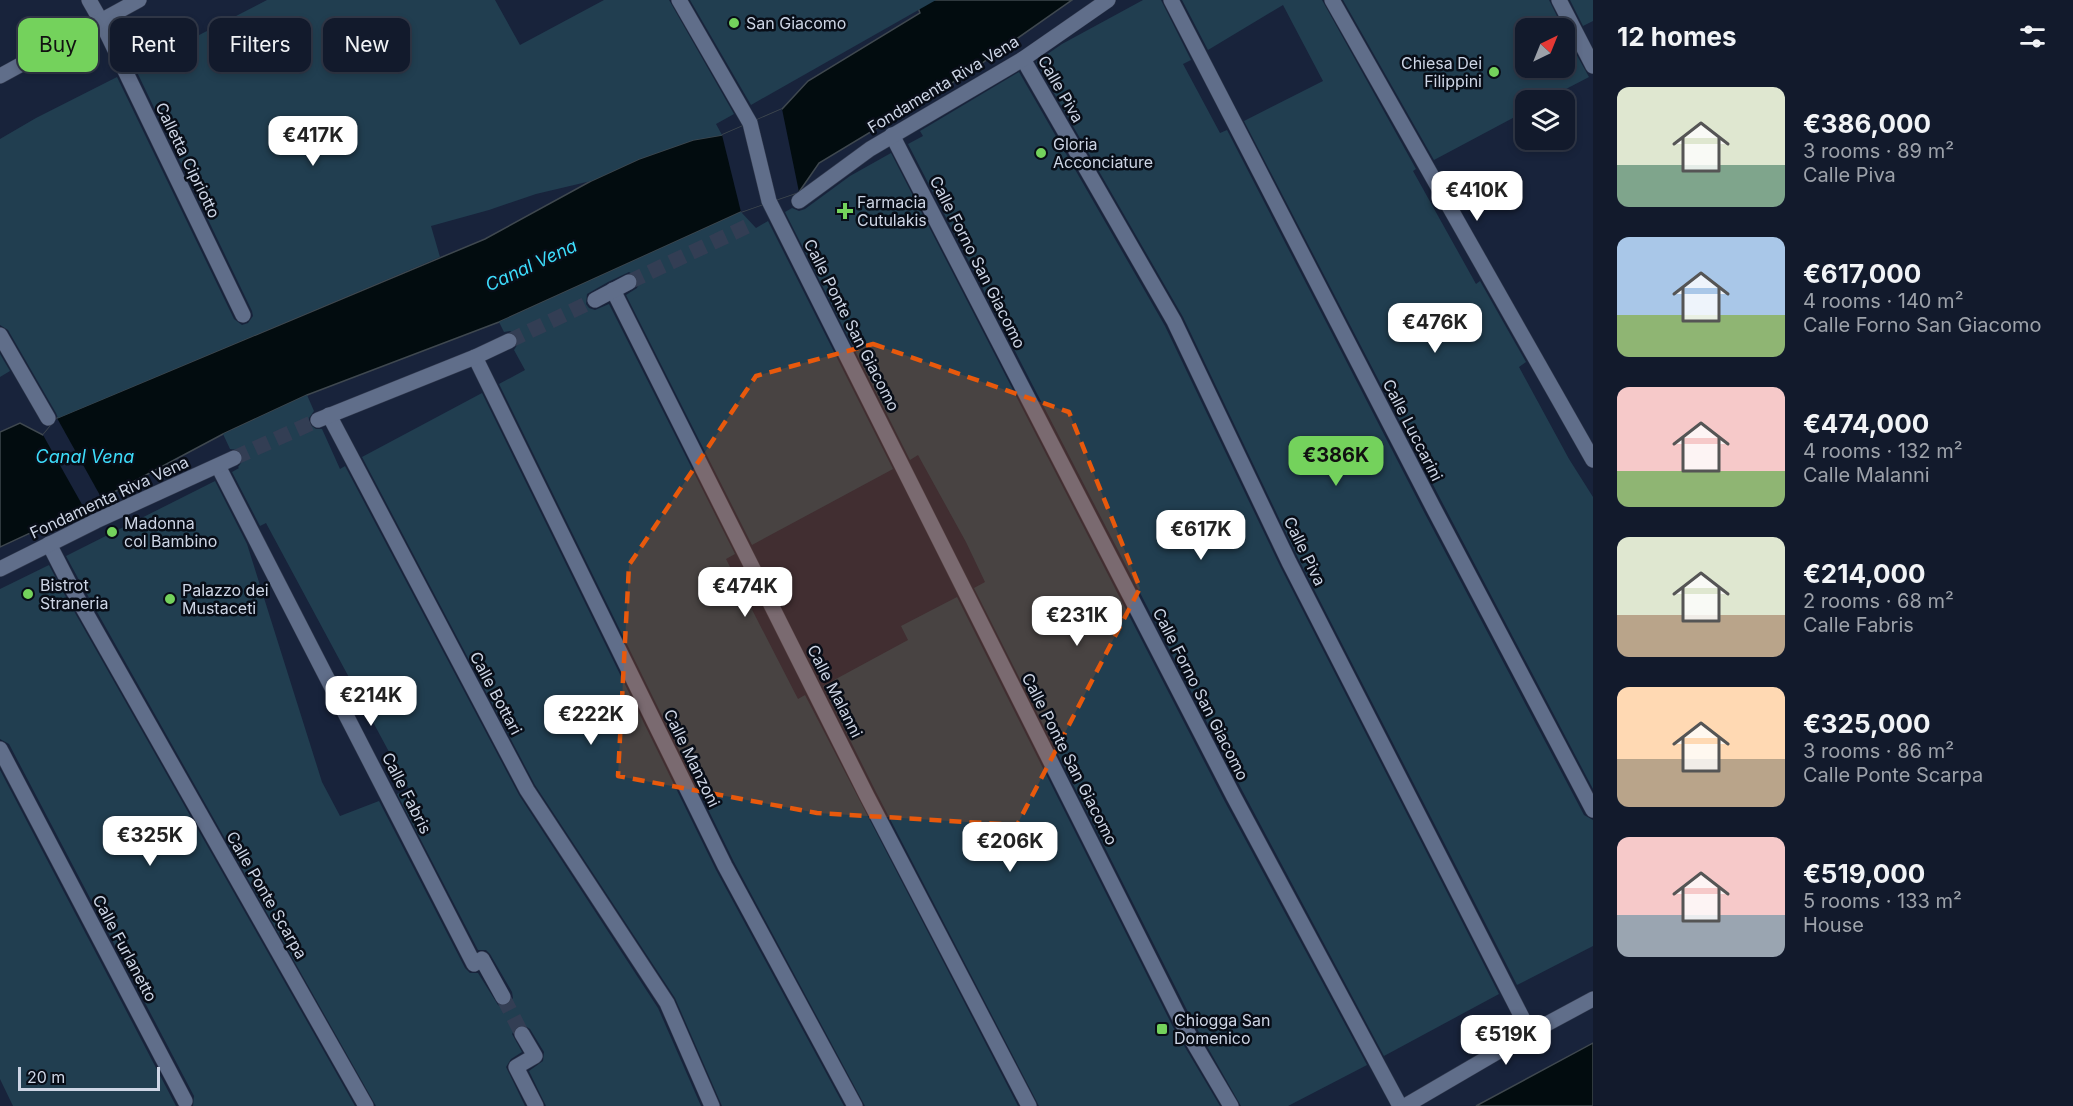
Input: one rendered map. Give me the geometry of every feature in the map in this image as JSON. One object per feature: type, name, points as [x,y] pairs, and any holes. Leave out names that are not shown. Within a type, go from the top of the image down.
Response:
[{"type":"street","name":"Calletta Cipriotto","points":[[89,0],[243,315]]},
{"type":"street","points":[[0,76],[139,0]]},
{"type":"street","name":"Calle Ponte San Giacomo","points":[[679,0],[750,123],[769,201],[1182,1023],[1231,1106]]},
{"type":"street","name":"Fondamenta Riva Vena","points":[[799,201],[870,149],[1023,58],[1108,0]]},
{"type":"street","name":"Calle Luccarini","points":[[1171,0],[1432,507],[1593,810]]},
{"type":"street","points":[[1332,0],[1593,460]]},
{"type":"street","points":[[1558,0],[1593,66]]},
{"type":"street","name":"Calle Piva","points":[[1023,58],[1174,321],[1289,562],[1530,1033]]},
{"type":"street","name":"Calle Forno San Giacomo","points":[[892,135],[1234,797],[1400,1106]]},
{"type":"street","points":[[595,300],[629,282]]},
{"type":"street","name":"Calle Malanni","points":[[613,290],[867,796],[1029,1106]]},
{"type":"street","points":[[0,335],[48,418]]},
{"type":"street","points":[[475,357],[509,341]]},
{"type":"street","name":"Calle Bottari","points":[[475,357],[324,418],[527,790],[667,1003],[712,1106]]},
{"type":"street","name":"Calle Manzoni","points":[[475,357],[725,866],[855,1106]]},
{"type":"street","name":"Fondamenta Riva Vena","points":[[0,569],[234,458]]},
{"type":"street","name":"Calle Fabris","points":[[218,466],[474,964],[482,959],[502,997]]},
{"type":"street","name":"Calle Ponte Scarpa","points":[[49,544],[70,585],[366,1106]]},
{"type":"street","name":"Calle Furlanetto","points":[[0,749],[185,1101]]},
{"type":"street","points":[[1405,1106],[1593,999]]},
{"type":"street","points":[[522,1034],[535,1056],[516,1067],[536,1106]]},
{"type":"highlighted area","points":[[873,344],[1069,412],[1140,588],[1017,825],[817,813],[618,776],[629,565],[756,376]]},
{"type":"water","name":"Canal Vena","points":[[915,0],[1072,0],[965,75],[819,163],[799,192],[741,212],[499,322],[307,395],[223,434],[84,508],[0,547],[0,432],[20,423],[43,435],[57,418],[485,239],[591,181],[639,159],[693,140],[722,135],[782,109],[808,81],[920,13]]},
{"type":"water","points":[[1593,1043],[1593,1106],[1476,1106]]},
{"type":"pier","points":[[782,109],[799,192],[741,212],[722,135]]},
{"type":"pier","points":[[57,418],[102,499],[84,508],[43,435]]},
{"type":"building","points":[[267,0],[495,0],[520,45],[604,0],[669,0],[734,114],[716,124],[722,135],[693,140],[639,159],[591,181],[536,194],[431,226],[440,257],[58,418],[8,330],[0,325],[0,139],[117,77],[234,319],[242,325],[248,323],[253,316],[252,311],[137,72],[197,72],[197,36],[209,30],[209,72],[311,72],[311,18],[232,18]]},
{"type":"building","points":[[690,0],[936,0],[751,105]]},
{"type":"building","points":[[1143,0],[1161,0],[1191,60],[1183,64],[1220,133],[1227,130],[1424,512],[1584,815],[1593,820],[1593,946],[1517,985],[1298,558],[1183,317],[1036,62],[1062,44]]},
{"type":"building","points":[[1182,0],[1322,0],[1416,169],[1413,171],[1476,284],[1480,281],[1526,362],[1519,367],[1569,459],[1593,497],[1593,789],[1244,121],[1323,81],[1283,5],[1208,50]]},
{"type":"building","name":"Chiesa Dei Filippini","points":[[1343,0],[1549,0],[1558,18],[1515,18],[1515,78],[1575,78],[1575,52],[1589,77],[1564,90],[1515,90],[1515,117],[1434,160]]},
{"type":"building","points":[[1570,0],[1593,0],[1593,21],[1583,26]]},
{"type":"building","points":[[1019,72],[1165,326],[1280,566],[1499,994],[1384,1056],[1243,792],[908,144],[923,136],[920,131]]},
{"type":"building","points":[[891,153],[1225,802],[1367,1065],[1288,1106],[1241,1106],[1191,1018],[974,588],[985,582],[966,542],[918,455],[910,460],[785,212],[792,208],[799,211],[805,209],[850,176]]},
{"type":"building","points":[[741,212],[756,228],[768,221],[893,469],[752,545],[626,295],[637,288],[639,282],[637,277],[629,272],[608,282],[587,294],[586,304],[595,310],[609,304],[735,554],[726,559],[798,699],[805,695],[1018,1106],[865,1106],[734,862],[499,384],[525,370],[514,350],[519,342],[518,336],[510,331],[504,332],[499,322]]},
{"type":"building","points":[[0,354],[10,371],[0,377]]},
{"type":"building","points":[[482,393],[716,870],[844,1106],[722,1106],[675,998],[535,785],[362,457]]},
{"type":"building","points":[[307,395],[314,411],[309,418],[309,424],[316,429],[322,429],[340,469],[345,466],[519,795],[658,1008],[701,1106],[546,1106],[529,1071],[543,1061],[544,1052],[530,1029],[522,1024],[517,1026],[512,1034],[522,1052],[511,1059],[506,1067],[525,1106],[376,1106],[79,580],[66,556],[215,481],[247,544],[322,782],[340,816],[379,801],[465,968],[470,973],[478,973],[498,1005],[502,1007],[508,1005],[513,998],[512,992],[490,954],[486,950],[478,950],[397,794],[409,789],[266,523],[260,526],[232,472],[239,468],[244,459],[239,450],[230,449],[223,434]]},
{"type":"building","points":[[49,565],[355,1106],[193,1106],[194,1096],[9,744],[0,739],[0,589]]},
{"type":"building","points":[[957,597],[1173,1027],[1220,1106],[1039,1106],[876,792],[823,686],[908,640],[901,626]]},
{"type":"building","points":[[0,770],[176,1106],[13,1106],[0,1079]]},
{"type":"tunnel","points":[[629,282],[752,224]]},
{"type":"tunnel","points":[[509,341],[595,300]]},
{"type":"tunnel","points":[[234,458],[318,420]]},
{"type":"tunnel","points":[[503,997],[522,1034]]},
{"type":"place","name":"San Giacomo","points":[[734,23]]},
{"type":"place","name":"Chiesa Dei Filippini","points":[[1494,72]]},
{"type":"place","name":"Gloria Acconciature","points":[[1041,153]]},
{"type":"place","name":"Farmacia Cutulakis","points":[[845,211]]},
{"type":"place","name":"Madonna col Bambino","points":[[112,532]]},
{"type":"place","name":"Bistrot Straneria","points":[[28,594]]},
{"type":"place","name":"Palazzo dei Mustaceti","points":[[170,599]]},
{"type":"place","name":"Chiogga San Domenico","points":[[1162,1029]]}]
